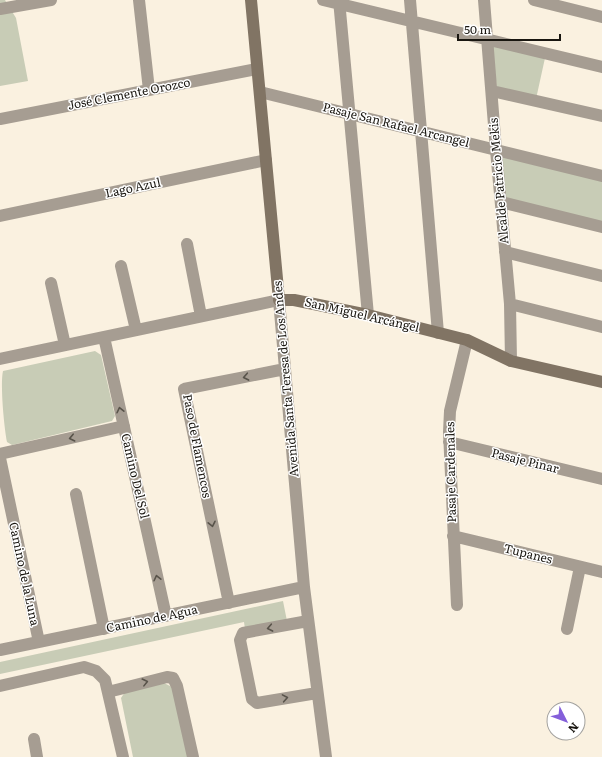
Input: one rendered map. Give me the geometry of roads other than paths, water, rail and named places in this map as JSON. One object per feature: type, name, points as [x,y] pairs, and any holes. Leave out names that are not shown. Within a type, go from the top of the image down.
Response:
[{"type":"street","points":[[0,9],[51,0]]},
{"type":"street","points":[[139,0],[149,90]]},
{"type":"street","name":"Avenida Santa Teresa de Los Andes","points":[[251,0],[304,587],[326,757]]},
{"type":"street","points":[[323,0],[340,2],[412,22],[602,67]]},
{"type":"street","points":[[410,0],[438,333]]},
{"type":"street","name":"Alcalde Patricio Mekis","points":[[484,0],[510,304],[511,361]]},
{"type":"street","points":[[534,0],[602,17]]},
{"type":"street","points":[[340,2],[368,315]]},
{"type":"street","name":"José Clemente Orozco","points":[[0,119],[258,69]]},
{"type":"street","points":[[492,91],[602,116]]},
{"type":"street","name":"Pasaje San Rafael Arcangel","points":[[260,92],[602,176]]},
{"type":"street","name":"Lago Azul","points":[[0,216],[266,160]]},
{"type":"street","points":[[501,202],[602,227]]},
{"type":"street","points":[[187,244],[201,316]]},
{"type":"street","points":[[505,252],[602,276]]},
{"type":"street","points":[[121,266],[136,330]]},
{"type":"street","points":[[51,283],[65,345]]},
{"type":"street","name":"San Miguel Arcángel","points":[[0,359],[279,300],[294,300],[368,315],[467,340],[511,361],[602,382]]},
{"type":"street","points":[[510,304],[602,327]]},
{"type":"street","name":"Camino Del Sol","points":[[104,337],[166,616]]},
{"type":"street","name":"Pasaje Cardenales","points":[[457,605],[449,442],[450,411],[467,340]]},
{"type":"street","name":"Paso de Flamencos","points":[[229,603],[184,389],[285,369]]},
{"type":"street","points":[[0,454],[124,426]]},
{"type":"street","name":"Pasaje Pinar","points":[[449,442],[602,479]]},
{"type":"street","name":"Camino de la Luna","points":[[0,458],[39,642]]},
{"type":"street","points":[[76,494],[104,629]]},
{"type":"street","name":"Tupanes","points":[[453,536],[602,572]]},
{"type":"street","points":[[568,629],[580,567]]},
{"type":"street","name":"Camino de Agua","points":[[0,650],[304,587]]},
{"type":"street","points":[[308,621],[244,634],[240,640],[252,699],[257,703],[317,693]]},
{"type":"street","points":[[0,686],[84,667],[96,671],[105,680],[123,757]]},
{"type":"street","points":[[108,692],[167,677],[172,678],[177,686],[193,757]]},
{"type":"street","points":[[34,739],[38,757]]}]
